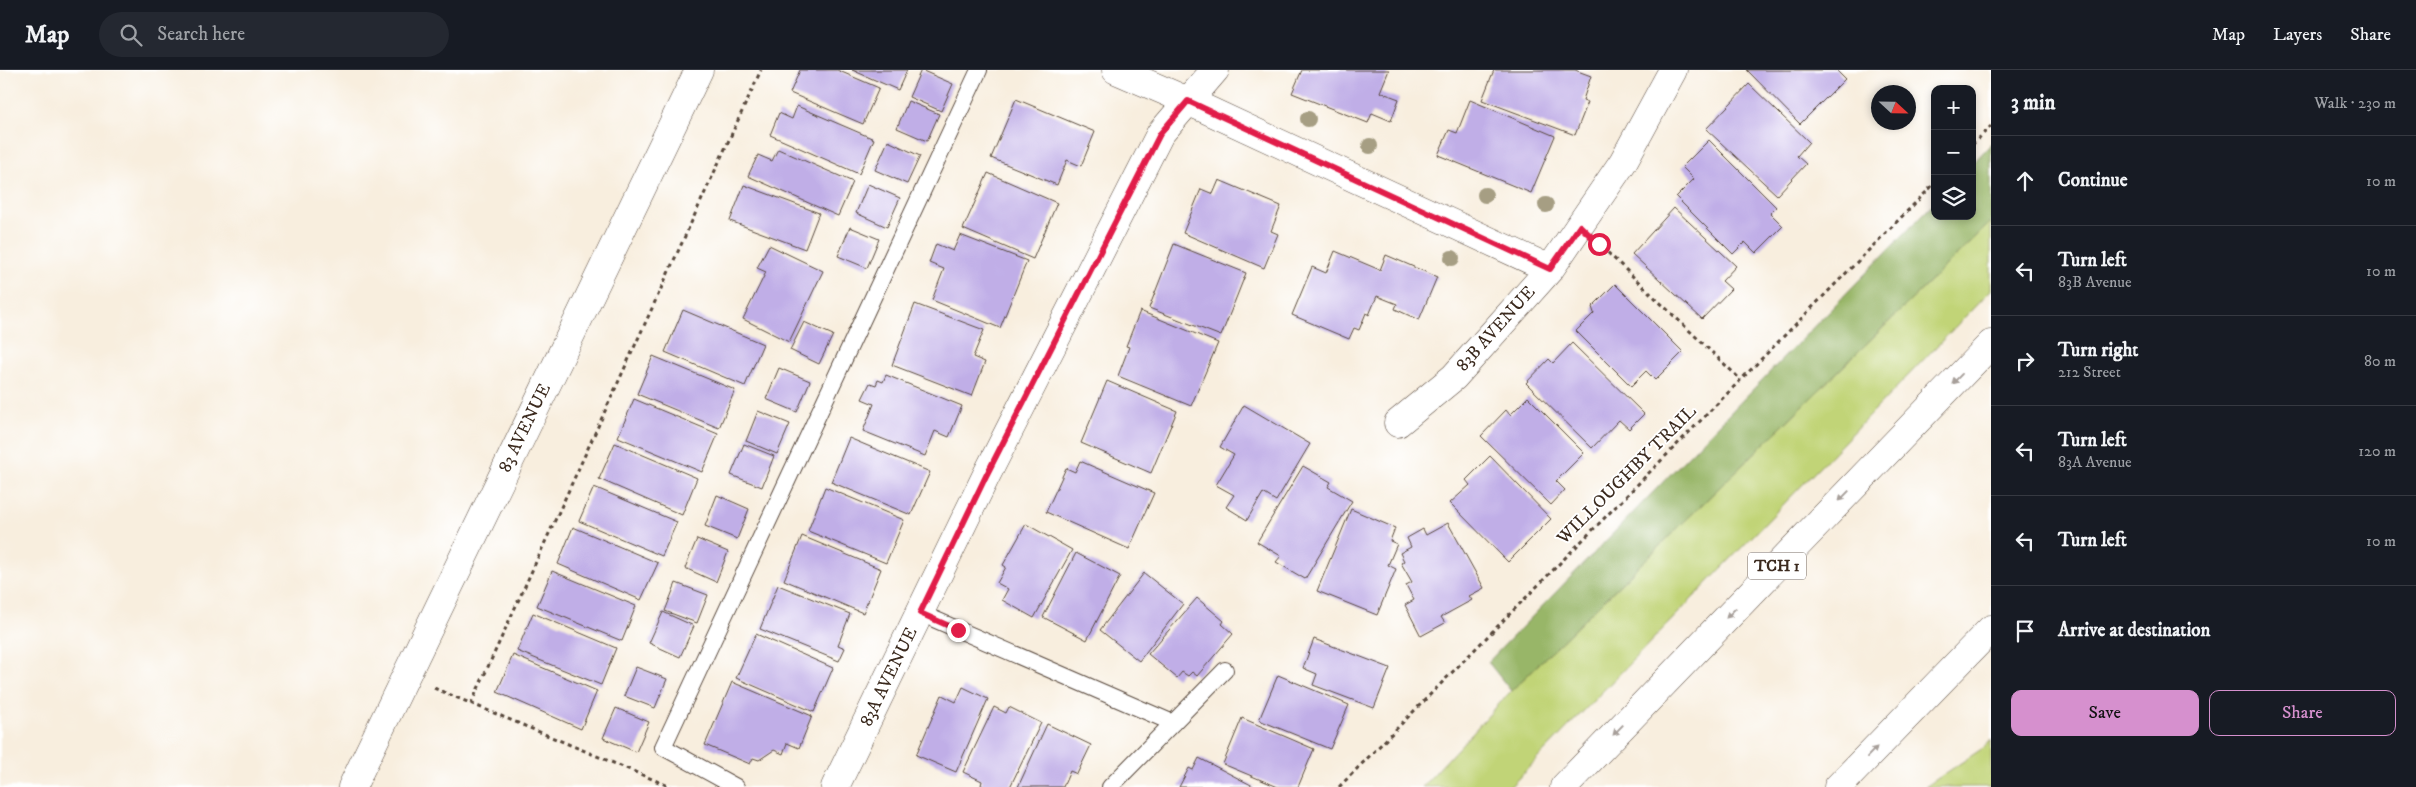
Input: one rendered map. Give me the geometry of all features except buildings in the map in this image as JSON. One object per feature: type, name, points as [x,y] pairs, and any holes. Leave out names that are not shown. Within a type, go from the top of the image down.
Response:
[{"type":"main road","name":"83 AVENUE","points":[[352,787],[699,70]]},
{"type":"main road","points":[[1116,70],[1188,101],[1550,269]]},
{"type":"main road","name":"83A AVENUE","points":[[835,787],[986,476],[1160,134],[1215,70]]},
{"type":"main road","name":"83B AVENUE","points":[[1398,423],[1454,377],[1550,269],[1623,162],[1673,70]]},
{"type":"main road","name":"TCH 1","points":[[1564,787],[1991,344]]},
{"type":"main road","points":[[1838,787],[1991,628]]},
{"type":"lane","points":[[736,787],[662,748],[979,70]]},
{"type":"lane","points":[[920,613],[1173,723]]},
{"type":"lane","points":[[1110,787],[1226,670]]},
{"type":"path","points":[[471,704],[761,70]]},
{"type":"path","points":[[1976,141],[1991,126]]},
{"type":"path","name":"WILLOUGHBY TRAIL","points":[[1339,787],[1931,187]]},
{"type":"path","points":[[1580,226],[1740,380]]},
{"type":"path","points":[[406,675],[671,787]]},
{"type":"green space","points":[[1991,144],[1991,222],[1511,691],[1488,662],[1931,206],[1931,220],[1976,220],[1976,160]]},
{"type":"green space","points":[[1991,222],[1991,290],[1510,787],[1422,787],[1511,691]]},
{"type":"green space","points":[[1991,740],[1991,787],[1925,787],[1986,746]]},
{"type":"route","points":[[958,630],[920,613],[986,476],[1160,134],[1188,101],[1550,269],[1580,226],[1599,244]]}]
